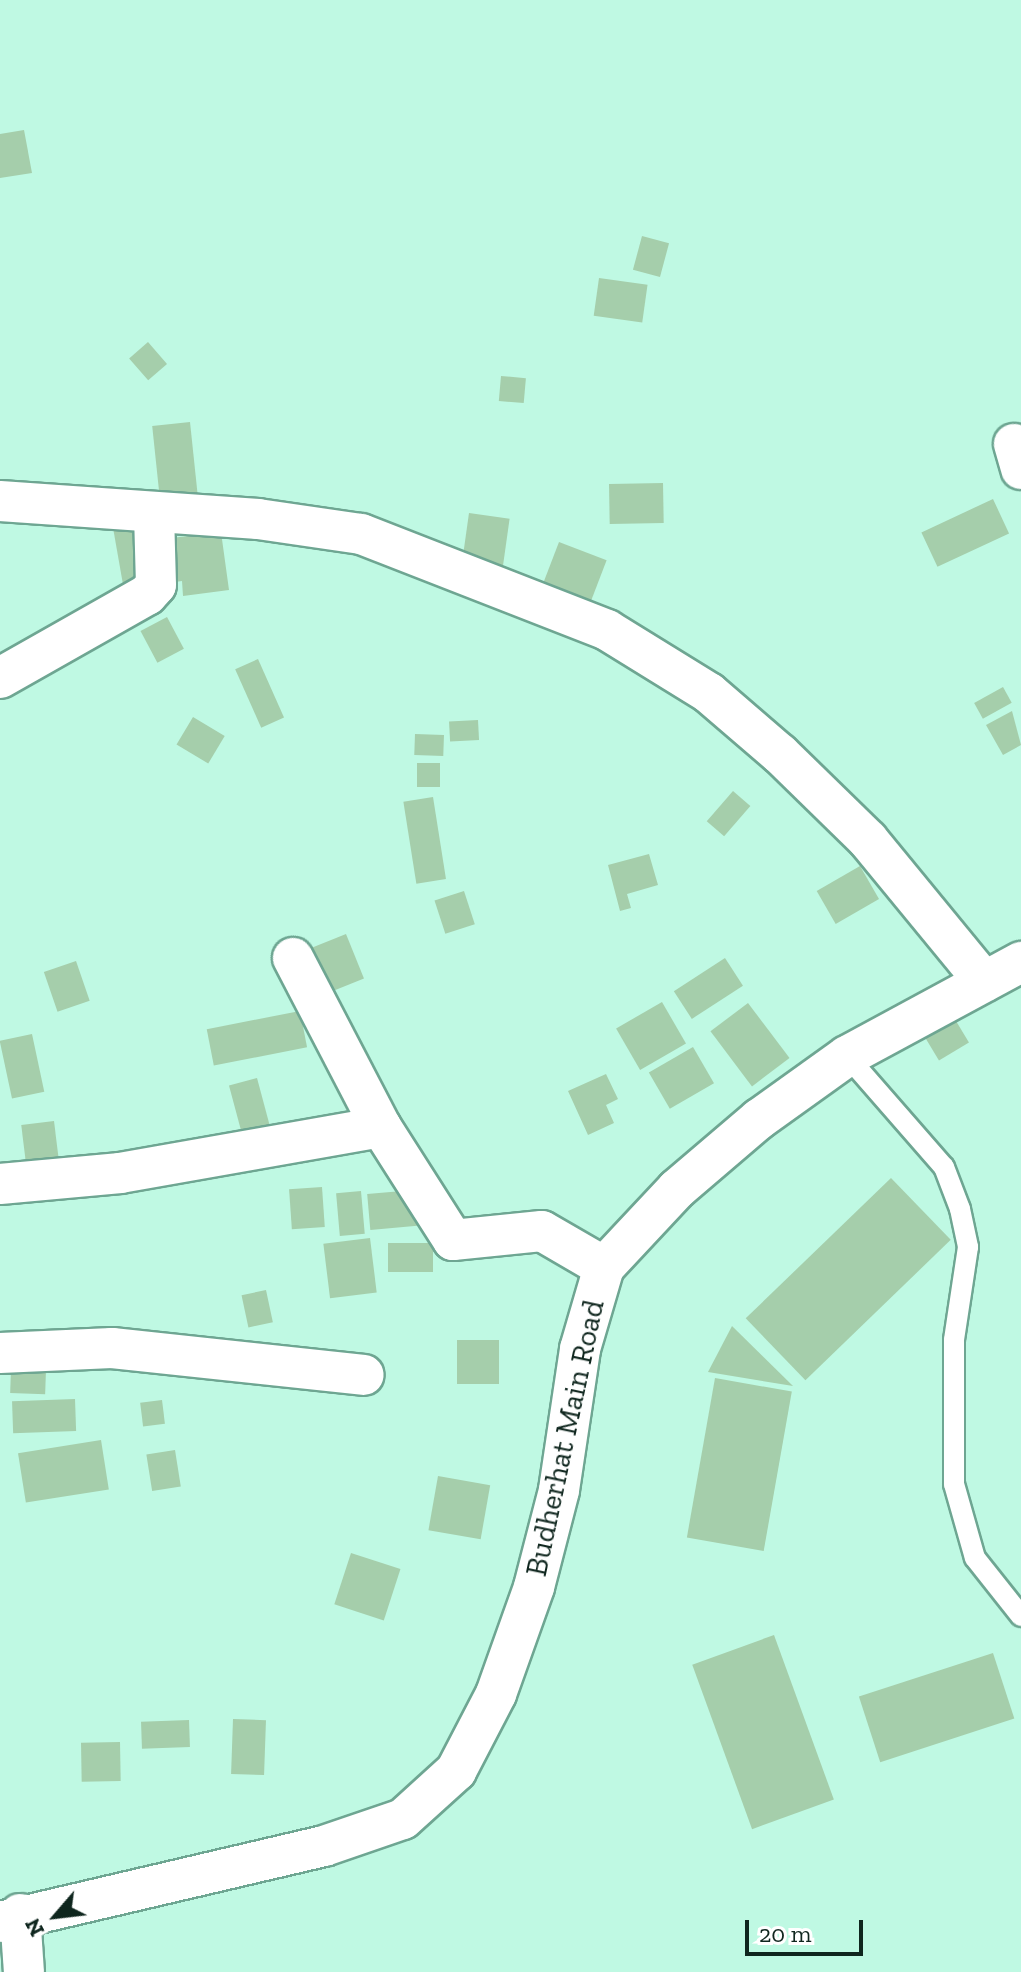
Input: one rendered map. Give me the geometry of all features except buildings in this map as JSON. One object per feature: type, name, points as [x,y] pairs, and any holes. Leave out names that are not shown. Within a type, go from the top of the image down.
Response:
[{"type":"street","points":[[0,501],[361,534],[607,630],[709,693],[780,754],[868,840],[984,981]]},
{"type":"street","points":[[0,678],[147,595],[156,585],[154,514]]},
{"type":"street","points":[[293,958],[381,1127],[453,1240],[542,1231],[604,1267]]},
{"type":"street","name":"Budherhat Main Road","points":[[10,1918],[324,1846],[403,1819],[456,1771],[496,1694],[534,1587],[559,1490],[580,1349],[604,1267],[677,1189],[847,1056],[1021,962]]},
{"type":"street","points":[[0,1184],[120,1173],[381,1127]]},
{"type":"street","points":[[0,1353],[112,1348],[364,1375]]},
{"type":"street","points":[[10,1918],[24,1972]]},
{"type":"lane","points":[[847,1056],[944,1167],[960,1209],[968,1247],[954,1340],[954,1484],[975,1558],[1021,1616]]}]
